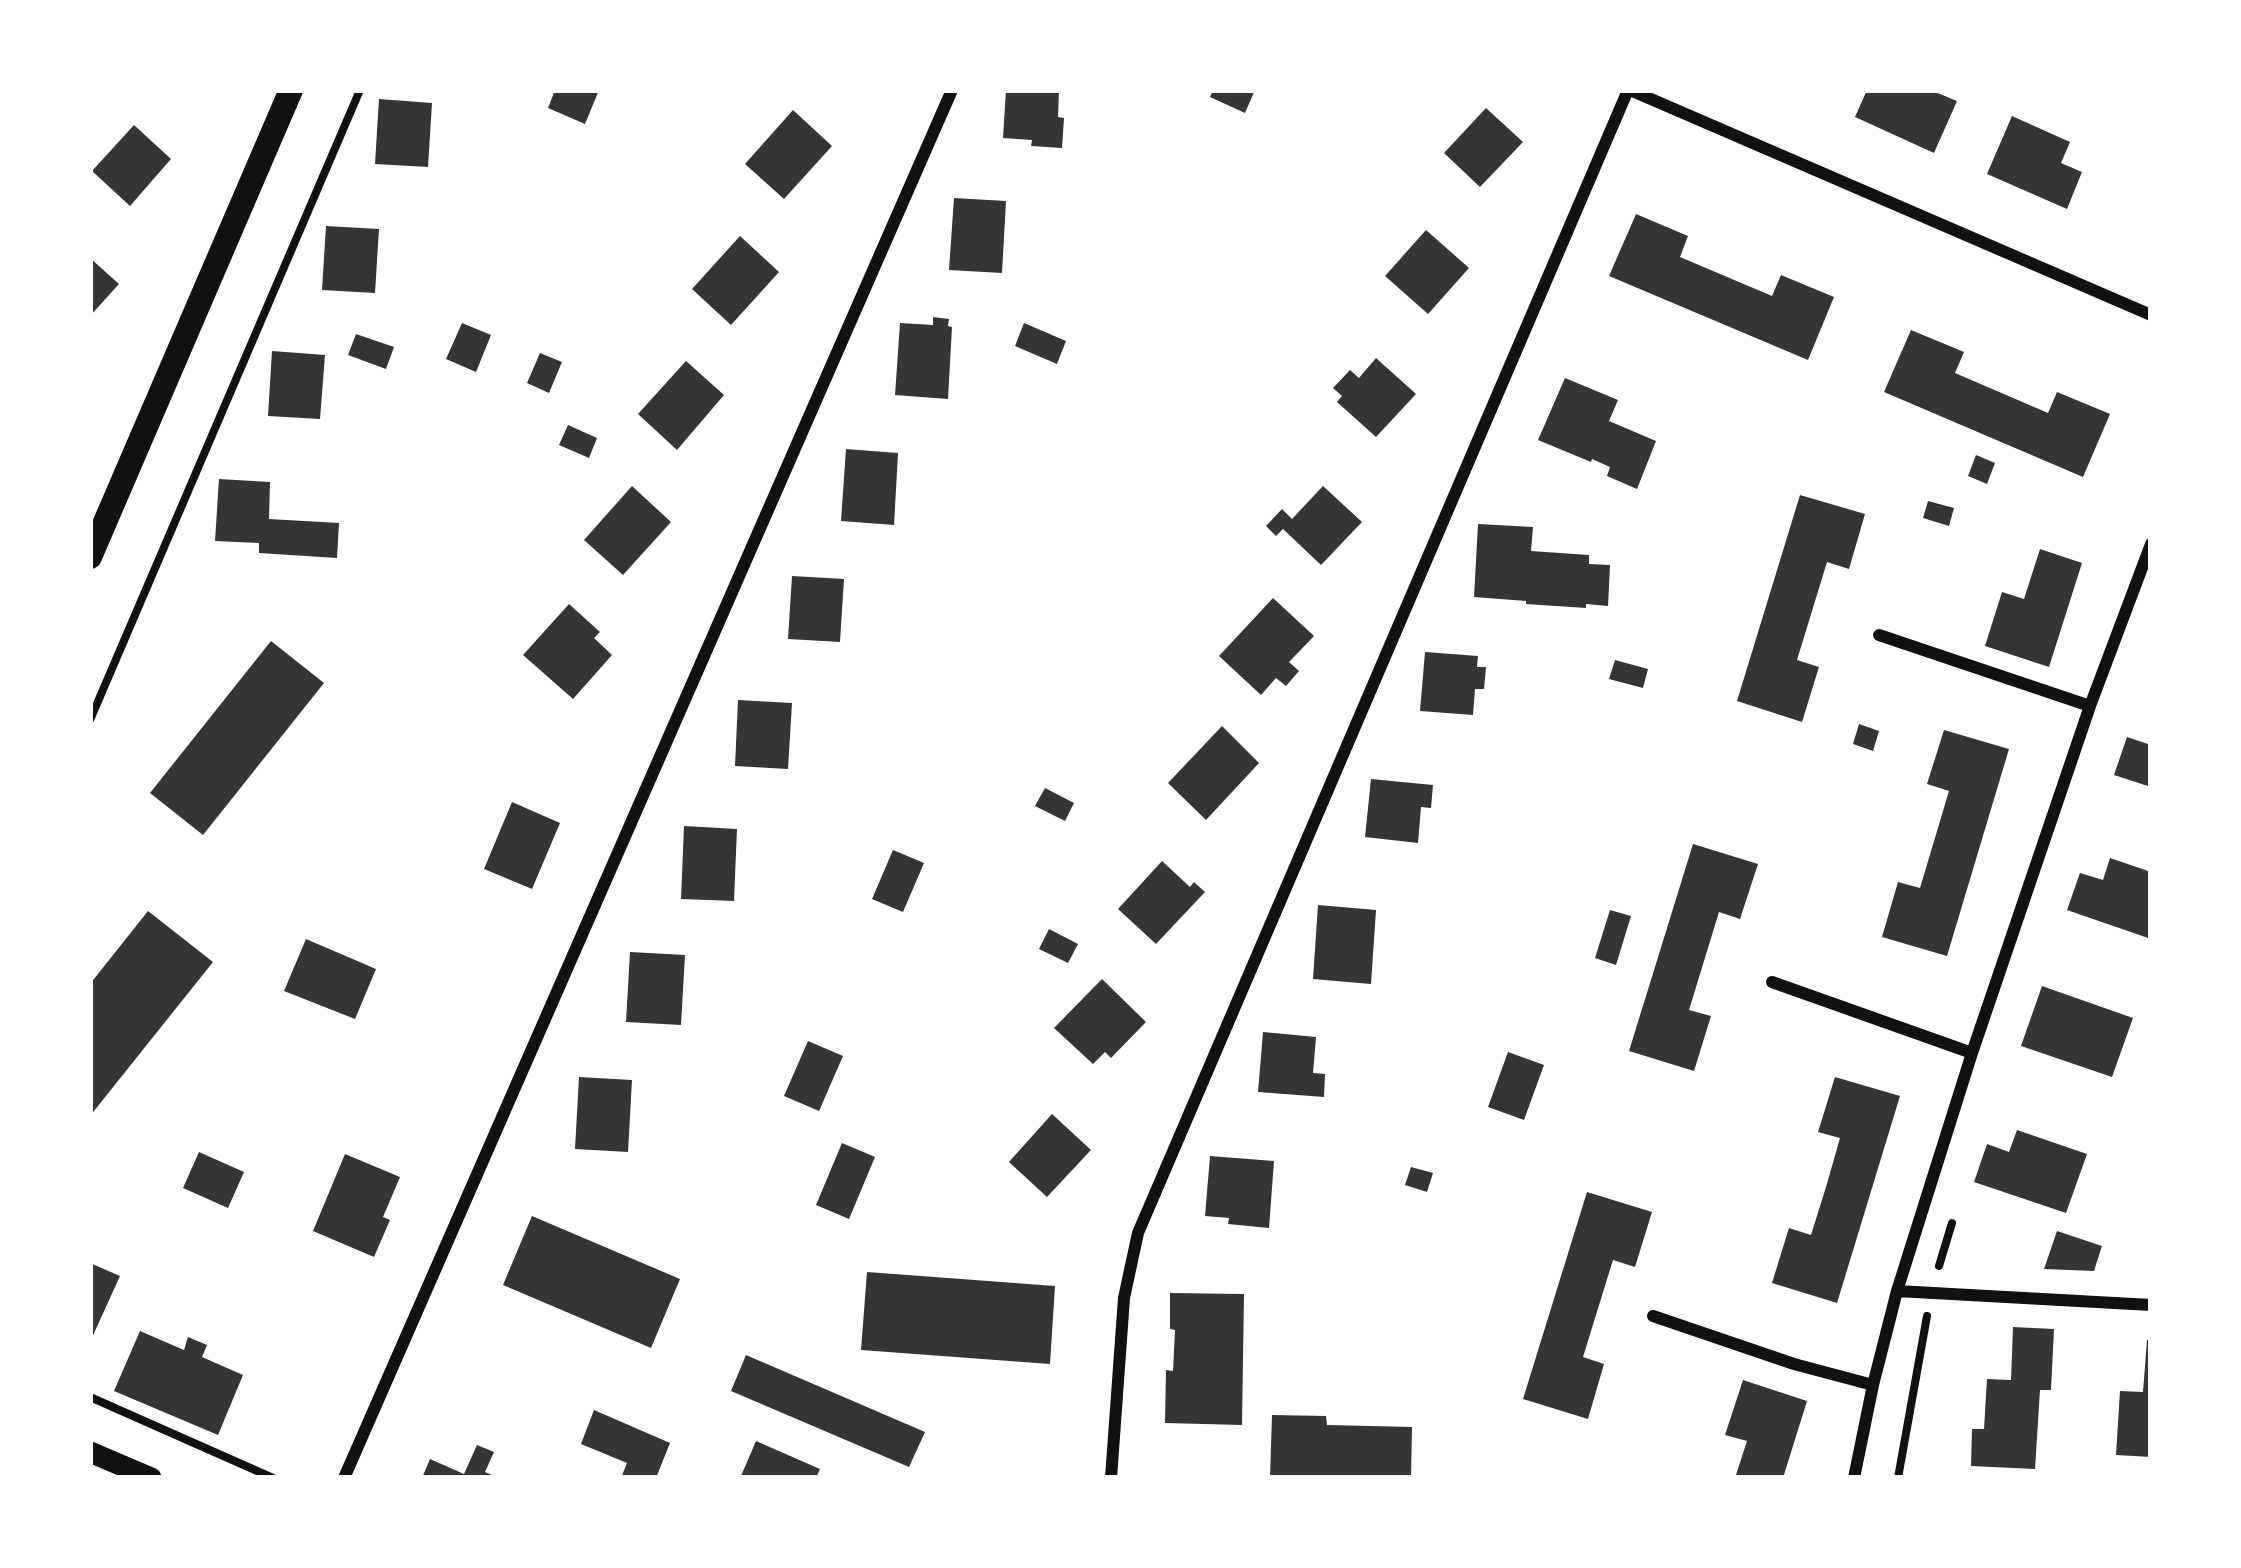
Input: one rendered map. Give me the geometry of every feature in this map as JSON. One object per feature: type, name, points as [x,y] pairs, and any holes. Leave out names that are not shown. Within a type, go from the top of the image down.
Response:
[{"type":"main road","points":[[90,557],[291,90]]},
{"type":"street","points":[[344,1478],[952,90]]},
{"type":"street","points":[[1111,1478],[1124,1298],[1138,1233],[1629,90],[2151,315]]},
{"type":"street","points":[[1854,1478],[1897,1291],[1972,1053],[2090,706],[2151,544]]},
{"type":"street","points":[[1879,635],[2090,706]]},
{"type":"street","points":[[1772,982],[1972,1053]]},
{"type":"street","points":[[1897,1291],[2151,1305]]},
{"type":"street","points":[[1653,1316],[1794,1364],[1873,1384]]},
{"type":"street","points":[[90,1452],[151,1478]]},
{"type":"path","points":[[90,720],[360,90]]},
{"type":"path","points":[[1898,1478],[1930,1293],[1956,1209]]},
{"type":"path","points":[[90,1397],[273,1478]]},
{"type":"building","points":[[555,90],[599,90],[585,124],[548,108]]},
{"type":"building","points":[[1006,90],[1059,90],[1062,148],[1003,138]]},
{"type":"building","points":[[1213,90],[1255,90],[1245,113],[1210,97]]},
{"type":"building","points":[[1867,90],[1936,90],[1957,101],[1934,153],[1855,117]]},
{"type":"building","points":[[379,99],[432,103],[428,167],[375,164]]},
{"type":"building","points":[[1486,108],[1523,142],[1480,187],[1444,153]]},
{"type":"building","points":[[793,110],[832,146],[784,199],[745,164]]},
{"type":"building","points":[[2012,116],[2070,142],[2061,163],[2082,172],[2067,209],[1987,174]]},
{"type":"building","points":[[134,125],[171,159],[130,206],[92,171]]},
{"type":"building","points":[[954,198],[1006,201],[1002,273],[949,270]]},
{"type":"building","points":[[1636,214],[1688,236],[1680,257],[1772,296],[1781,275],[1834,297],[1808,360],[1609,276]]},
{"type":"building","points":[[326,226],[379,229],[375,293],[322,290]]},
{"type":"building","points":[[1426,230],[1469,268],[1428,314],[1385,276]]},
{"type":"building","points":[[740,236],[779,272],[731,325],[692,289]]},
{"type":"building","points":[[90,258],[119,284],[90,316]]},
{"type":"building","points":[[933,317],[949,319],[952,327],[948,399],[895,395],[900,323],[933,325]]},
{"type":"building","points":[[462,323],[491,335],[476,372],[446,359]]},
{"type":"building","points":[[1024,323],[1066,341],[1057,364],[1015,346]]},
{"type":"building","points":[[1911,330],[1964,352],[1955,373],[2048,413],[2057,392],[2110,414],[2083,477],[1884,392]]},
{"type":"building","points":[[356,334],[394,347],[386,369],[348,355]]},
{"type":"building","points":[[272,351],[325,355],[320,419],[268,416]]},
{"type":"building","points":[[540,353],[562,362],[549,393],[527,383]]},
{"type":"building","points":[[1376,358],[1416,394],[1376,437],[1337,402],[1342,396],[1333,388],[1350,370],[1359,378]]},
{"type":"building","points":[[686,361],[724,395],[677,450],[638,414]]},
{"type":"building","points":[[1565,378],[1618,400],[1609,421],[1656,441],[1637,489],[1607,476],[1610,467],[1538,440]]},
{"type":"building","points":[[568,425],[597,438],[589,458],[559,445]]},
{"type":"building","points":[[846,449],[898,453],[894,525],[841,521]]},
{"type":"building","points":[[1976,455],[1995,463],[1987,484],[1968,476]]},
{"type":"building","points":[[219,479],[270,482],[269,519],[339,523],[337,558],[259,553],[259,543],[215,541]]},
{"type":"building","points":[[632,486],[671,522],[623,575],[584,540]]},
{"type":"building","points":[[1323,486],[1362,522],[1321,565],[1283,529],[1276,536],[1266,526],[1282,509],[1292,519]]},
{"type":"building","points":[[1800,495],[1865,514],[1849,569],[1827,562],[1797,660],[1819,667],[1802,722],[1737,701]]},
{"type":"building","points":[[1928,501],[1954,508],[1949,526],[1923,518]]},
{"type":"building","points":[[1478,524],[1533,527],[1531,551],[1589,555],[1589,564],[1610,565],[1608,606],[1474,597]]},
{"type":"building","points":[[2040,549],[2082,563],[2049,667],[1985,646],[2002,592],[2024,599]]},
{"type":"building","points":[[792,576],[844,579],[840,642],[788,639]]},
{"type":"building","points":[[1273,598],[1314,636],[1289,662],[1299,671],[1286,686],[1276,678],[1261,695],[1219,656]]},
{"type":"building","points":[[569,604],[600,632],[594,638],[612,655],[573,699],[523,655]]},
{"type":"building","points":[[271,641],[324,683],[203,835],[150,793]]},
{"type":"building","points":[[1425,652],[1478,656],[1477,667],[1486,667],[1484,689],[1475,689],[1473,715],[1420,711]]},
{"type":"building","points":[[1615,660],[1648,669],[1643,688],[1609,679]]},
{"type":"building","points":[[738,700],[792,703],[788,769],[735,766]]},
{"type":"building","points":[[1859,724],[1879,731],[1873,751],[1853,744]]},
{"type":"building","points":[[1222,726],[1259,763],[1206,820],[1168,783]]},
{"type":"building","points":[[1944,730],[2009,749],[1947,956],[1882,937],[1898,882],[1920,888],[1949,791],[1927,784]]},
{"type":"building","points":[[2127,737],[2151,745],[2151,787],[2114,775]]},
{"type":"building","points":[[1371,779],[1433,785],[1431,808],[1421,807],[1418,843],[1365,837]]},
{"type":"building","points":[[1045,788],[1074,803],[1065,821],[1035,806]]},
{"type":"building","points":[[512,802],[560,823],[532,889],[484,869]]},
{"type":"building","points":[[684,826],[737,829],[734,901],[681,899]]},
{"type":"building","points":[[1693,844],[1758,864],[1740,919],[1719,912],[1689,1010],[1711,1016],[1694,1071],[1629,1051]]},
{"type":"building","points":[[893,850],[924,863],[903,912],[872,899]]},
{"type":"building","points":[[2110,858],[2151,872],[2151,939],[2067,910],[2080,873],[2103,880]]},
{"type":"building","points":[[1162,861],[1190,887],[1194,882],[1205,892],[1156,944],[1118,909]]},
{"type":"building","points":[[1318,905],[1376,910],[1371,984],[1313,979]]},
{"type":"building","points":[[1610,910],[1631,916],[1616,965],[1595,958]]},
{"type":"building","points":[[148,911],[213,962],[90,1116],[90,984]]},
{"type":"building","points":[[1049,929],[1078,944],[1068,963],[1039,949]]},
{"type":"building","points":[[306,939],[376,969],[355,1019],[284,991]]},
{"type":"building","points":[[630,952],[685,955],[681,1025],[626,1022]]},
{"type":"building","points":[[1102,979],[1146,1022],[1111,1058],[1105,1052],[1093,1064],[1054,1028]]},
{"type":"building","points":[[2042,986],[2133,1018],[2112,1077],[2021,1046]]},
{"type":"building","points":[[1263,1032],[1316,1037],[1313,1073],[1325,1074],[1324,1097],[1258,1092]]},
{"type":"building","points":[[808,1041],[843,1056],[819,1111],[784,1096]]},
{"type":"building","points":[[1508,1052],[1544,1065],[1524,1120],[1488,1107]]},
{"type":"building","points":[[579,1077],[632,1080],[628,1152],[575,1149]]},
{"type":"building","points":[[1835,1077],[1900,1096],[1837,1303],[1772,1283],[1789,1228],[1811,1235],[1826,1187],[1840,1138],[1818,1132]]},
{"type":"building","points":[[1052,1114],[1091,1150],[1047,1197],[1009,1162]]},
{"type":"building","points":[[2017,1130],[2087,1154],[2066,1213],[1974,1182],[1987,1144],[2009,1152]]},
{"type":"building","points":[[842,1143],[875,1157],[849,1219],[816,1205]]},
{"type":"building","points":[[199,1152],[244,1172],[228,1208],[183,1188]]},
{"type":"building","points":[[345,1154],[400,1177],[383,1217],[390,1220],[374,1257],[313,1231]]},
{"type":"building","points":[[1210,1156],[1274,1161],[1269,1228],[1228,1224],[1229,1218],[1205,1216]]},
{"type":"building","points":[[1411,1167],[1433,1173],[1427,1192],[1405,1185]]},
{"type":"building","points":[[1587,1192],[1652,1212],[1635,1267],[1613,1260],[1583,1357],[1604,1364],[1588,1419],[1523,1399]]},
{"type":"building","points":[[532,1216],[680,1279],[651,1348],[503,1285]]},
{"type":"building","points":[[2057,1231],[2102,1246],[2094,1271],[2044,1269]]},
{"type":"building","points":[[90,1263],[120,1276],[90,1342]]},
{"type":"building","points":[[867,1272],[1055,1286],[1050,1364],[861,1350]]},
{"type":"building","points":[[1170,1293],[1244,1294],[1242,1425],[1165,1423],[1166,1370],[1173,1371],[1175,1330],[1170,1329]]},
{"type":"building","points":[[2013,1327],[2054,1329],[2051,1390],[2040,1390],[2035,1469],[1971,1466],[1972,1429],[1984,1429],[1987,1379],[2011,1380]]},
{"type":"building","points":[[140,1331],[184,1350],[188,1337],[207,1345],[202,1357],[243,1375],[218,1435],[114,1391]]},
{"type":"building","points":[[2147,1340],[2151,1340],[2151,1457],[2116,1455],[2120,1391],[2143,1392]]},
{"type":"building","points":[[746,1355],[925,1432],[909,1467],[731,1391]]},
{"type":"building","points":[[1743,1380],[1807,1401],[1783,1478],[1735,1478],[1747,1441],[1725,1435]]},
{"type":"building","points":[[594,1410],[670,1443],[656,1478],[621,1478],[627,1463],[581,1444]]},
{"type":"building","points":[[1272,1415],[1326,1416],[1327,1425],[1412,1427],[1411,1478],[1270,1478]]},
{"type":"building","points":[[756,1441],[820,1469],[816,1478],[741,1476]]},
{"type":"building","points":[[477,1445],[494,1452],[485,1472],[499,1478],[422,1478],[430,1459],[464,1474]]}]
